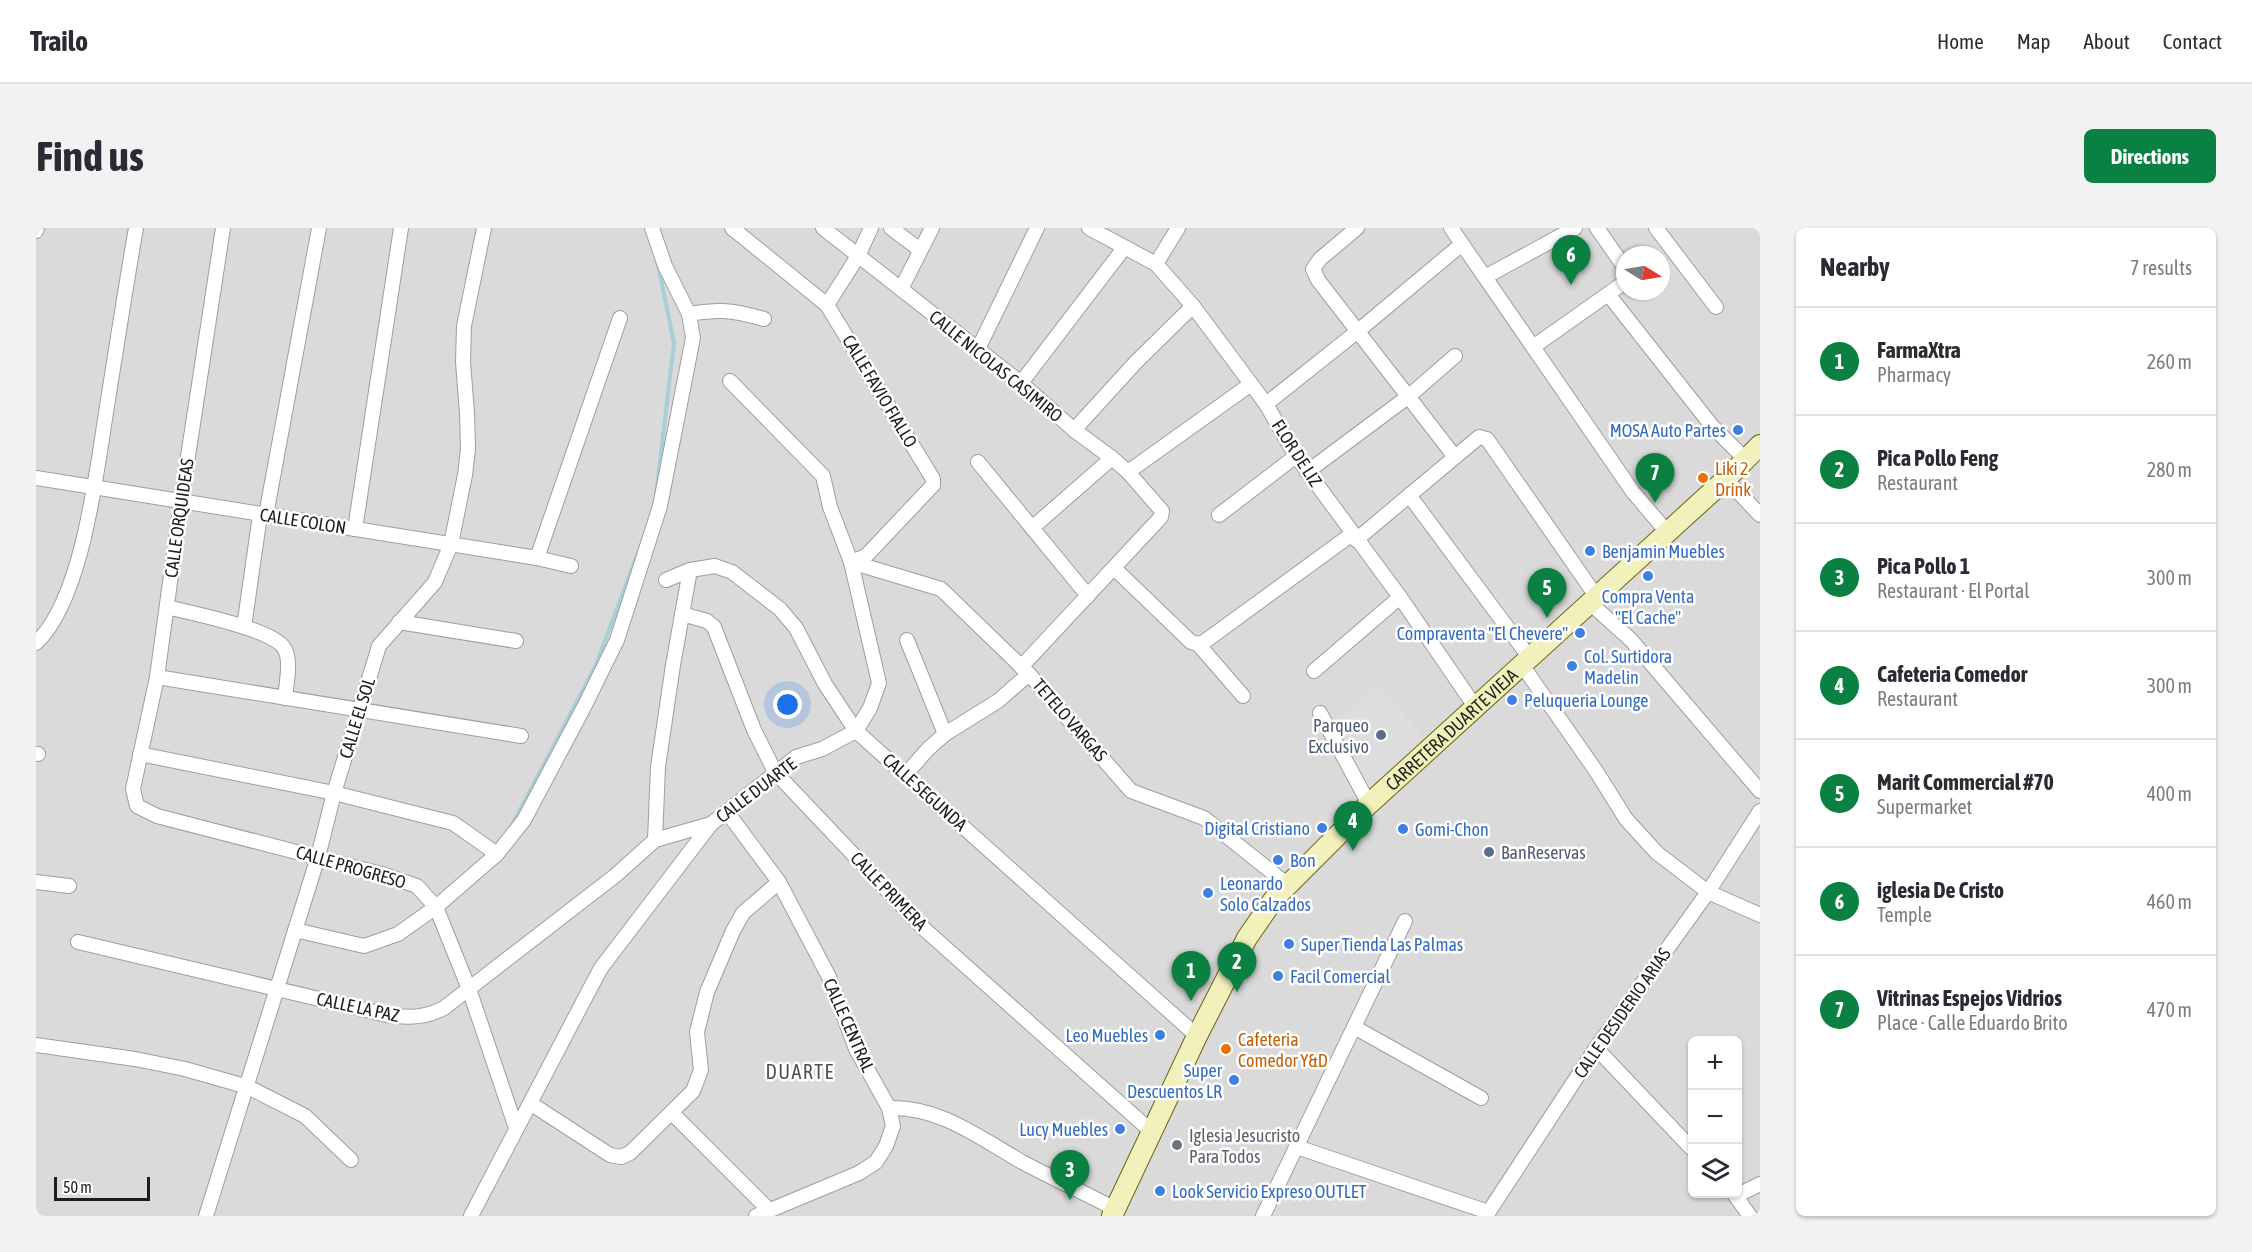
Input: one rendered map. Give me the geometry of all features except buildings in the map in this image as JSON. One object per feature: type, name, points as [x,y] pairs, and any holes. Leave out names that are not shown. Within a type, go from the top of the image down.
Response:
[{"type":"main road","name":"CARRETERA DUARTE VIEJA","points":[[1113,1212],[1197,1036],[1247,938],[1274,899],[1369,804],[1760,445]]},
{"type":"street","points":[[40,639],[58,615],[76,566],[94,488],[136,228]]},
{"type":"street","name":"CALLE ORQUIDEAS","points":[[137,806],[133,789],[157,677],[223,228]]},
{"type":"street","points":[[244,627],[263,515],[319,228]]},
{"type":"street","points":[[355,529],[401,228]]},
{"type":"street","name":"CALLE EL SOL","points":[[206,1216],[318,857],[334,793],[379,646],[435,582],[451,544],[468,449],[468,412],[463,362],[464,326],[484,228]]},
{"type":"street","points":[[295,930],[364,946],[398,934],[436,907],[497,854],[524,820],[585,705],[617,640],[660,506],[693,338],[689,314],[665,266],[652,228]]},
{"type":"street","name":"CALLE FAVIO FIALLO","points":[[732,228],[827,305],[934,482],[933,486],[866,556],[850,562]]},
{"type":"street","name":"CALLE NICOLAS CASIMIRO","points":[[823,228],[1021,383],[1074,430],[1128,472],[1162,512],[1161,518],[1114,568]]},
{"type":"street","points":[[827,305],[858,256],[871,228]]},
{"type":"street","points":[[891,228],[920,250]]},
{"type":"street","points":[[901,289],[932,228]]},
{"type":"street","points":[[978,349],[1037,228]]},
{"type":"street","name":"FLOR DE LIZ","points":[[1089,228],[1156,264],[1192,306],[1266,404],[1307,472],[1400,597],[1476,708]]},
{"type":"street","points":[[1156,264],[1178,228]]},
{"type":"street","points":[[1357,228],[1320,259],[1313,269],[1318,280],[1455,458]]},
{"type":"street","points":[[1451,228],[1633,492],[1667,532]]},
{"type":"street","points":[[1485,277],[1575,228]]},
{"type":"street","points":[[1597,228],[1616,255]]},
{"type":"street","points":[[1656,228],[1661,246]]},
{"type":"street","points":[[1266,404],[1462,244]]},
{"type":"street","points":[[1021,383],[1124,248]]},
{"type":"street","points":[[1670,258],[1716,307]]},
{"type":"street","points":[[1533,347],[1616,288]]},
{"type":"street","points":[[1608,294],[1712,426],[1745,459]]},
{"type":"street","points":[[1074,430],[1136,362],[1192,306]]},
{"type":"street","points":[[689,314],[734,310],[764,319]]},
{"type":"street","points":[[537,558],[620,318]]},
{"type":"street","points":[[1307,472],[1409,396],[1455,356]]},
{"type":"street","points":[[730,381],[823,476],[830,507],[850,562],[879,683],[870,708],[856,731]]},
{"type":"street","points":[[1128,472],[1251,384]]},
{"type":"street","points":[[1198,644],[1354,537],[1479,437],[1483,437],[1487,439],[1593,599],[1760,791]]},
{"type":"street","points":[[1219,515],[1296,456]]},
{"type":"street","points":[[1032,528],[1112,458]]},
{"type":"street","points":[[978,462],[1088,596]]},
{"type":"street","name":"CALLE COLON","points":[[36,478],[537,558],[571,566]]},
{"type":"street","points":[[1726,478],[1760,514]]},
{"type":"street","points":[[1409,495],[1526,661],[1626,819],[1657,853],[1708,892],[1760,915]]},
{"type":"street","name":"TETELO VARGAS","points":[[850,562],[941,589],[1025,670],[1131,791],[1204,818],[1288,885]]},
{"type":"street","name":"CALLE SEGUNDA","points":[[666,580],[690,570],[715,566],[732,572],[780,609],[796,628],[825,684],[856,731],[1197,1036]]},
{"type":"street","points":[[906,774],[945,734],[998,701],[1114,568],[1191,642],[1198,644],[1243,696]]},
{"type":"street","points":[[690,570],[658,767],[654,840],[711,824]]},
{"type":"street","points":[[1314,671],[1400,597]]},
{"type":"street","points":[[167,607],[244,627],[278,640],[286,649],[288,663],[285,698]]},
{"type":"street","name":"CALLE PRIMERA","points":[[682,614],[707,621],[714,627],[754,730],[776,772],[922,927],[1152,1132]]},
{"type":"street","points":[[399,622],[516,641]]},
{"type":"street","points":[[907,640],[945,734]]},
{"type":"street","points":[[157,677],[521,736]]},
{"type":"street","points":[[1320,713],[1369,804]]},
{"type":"street","name":"CALLE DUARTE","points":[[471,1216],[601,968],[711,824],[796,757],[822,749],[856,731]]},
{"type":"street","points":[[140,754],[334,793],[453,823],[497,854]]},
{"type":"street","name":"CALLE PROGRESO","points":[[137,806],[157,816],[385,875],[417,886],[436,907],[470,989],[516,1128]]},
{"type":"street","name":"CALLE DESIDERIO ARIAS","points":[[1487,1214],[1596,1048],[1708,892],[1760,811]]},
{"type":"street","name":"CALLE CENTRAL","points":[[728,812],[779,882],[829,977],[856,1049],[889,1108],[893,1126],[886,1146],[876,1162],[859,1173],[756,1216]]},
{"type":"street","name":"CALLE LA PAZ","points":[[78,942],[387,1015],[405,1017],[433,1014],[470,989],[616,875],[654,840]]},
{"type":"street","points":[[36,882],[69,886]]},
{"type":"street","points":[[530,1104],[602,1151],[615,1157],[630,1153],[672,1113],[693,1091],[698,1082],[701,1070],[697,1032],[707,992],[732,931],[744,912],[779,882]]},
{"type":"street","points":[[1263,1216],[1405,921]]},
{"type":"street","points":[[1354,1027],[1482,1098]]},
{"type":"street","points":[[36,1045],[135,1059],[185,1069],[248,1087],[305,1116],[351,1160]]},
{"type":"street","points":[[1596,1048],[1688,1145]]},
{"type":"street","points":[[889,1108],[908,1107],[945,1118],[1113,1212]]},
{"type":"street","points":[[672,1113],[769,1210]]},
{"type":"street","points":[[1297,1147],[1487,1214]]},
{"type":"street","points":[[1742,1192],[1760,1184]]},
{"type":"street","points":[[1737,1198],[1750,1216]]},
{"type":"shaded area","points":[[36,228],[1760,228],[1760,1216],[36,1216]]},
{"type":"shaded area","name":"Parqueo Exclusivo","points":[[1377,683],[1428,742],[1369,794],[1336,729],[1341,724],[1337,720]]},
{"type":"waterway","points":[[656,495],[674,343],[658,265]]},
{"type":"waterway","points":[[510,829],[595,667],[638,553]]},
{"type":"place","name":"iglesia De Cristo","points":[[1571,285]]},
{"type":"place","name":"MOSA Auto Partes","points":[[1738,430]]},
{"type":"place","name":"Liki 2 Drink","points":[[1703,478]]},
{"type":"place","name":"Vitrinas Espejos Vidrios","points":[[1655,503]]},
{"type":"place","name":"Benjamin Muebles","points":[[1590,551]]},
{"type":"place","name":"Compra Venta \"El Cache\"","points":[[1648,576]]},
{"type":"place","name":"Marit Commercial #70","points":[[1547,618]]},
{"type":"place","name":"Compraventa \"El Chevere\"","points":[[1580,633]]},
{"type":"place","name":"Col. Surtidora Madelin","points":[[1572,666]]},
{"type":"place","name":"Peluqueria Lounge","points":[[1512,700]]},
{"type":"place","name":"Parqueo Exclusivo","points":[[1381,735]]},
{"type":"place","name":"Digital Cristiano","points":[[1322,828]]},
{"type":"place","name":"Gomi-Chon","points":[[1403,829]]},
{"type":"place","name":"Cafeteria Comedor","points":[[1353,851]]},
{"type":"place","name":"BanReservas","points":[[1489,852]]},
{"type":"place","name":"Bon","points":[[1278,860]]},
{"type":"place","name":"Leonardo Solo Calzados","points":[[1208,893]]},
{"type":"place","name":"Super Tienda Las Palmas","points":[[1289,944]]},
{"type":"place","name":"Facil Comercial","points":[[1278,976]]},
{"type":"place","name":"Pica Pollo Feng","points":[[1237,992]]},
{"type":"place","name":"FarmaXtra","points":[[1191,1001]]},
{"type":"place","name":"Leo Muebles","points":[[1160,1035]]},
{"type":"place","name":"Cafeteria Comedor Y&D","points":[[1226,1049]]},
{"type":"place","name":"Super Descuentos LR","points":[[1234,1080]]},
{"type":"place","name":"Lucy Muebles","points":[[1120,1129]]},
{"type":"place","name":"Iglesia Jesucristo Para Todos","points":[[1177,1145]]},
{"type":"place","name":"Look Servicio Expreso OUTLET","points":[[1160,1191]]},
{"type":"place","name":"Pica Pollo 1","points":[[1070,1200]]},
{"type":"district","name":"DUARTE","points":[[800,1071]]}]
